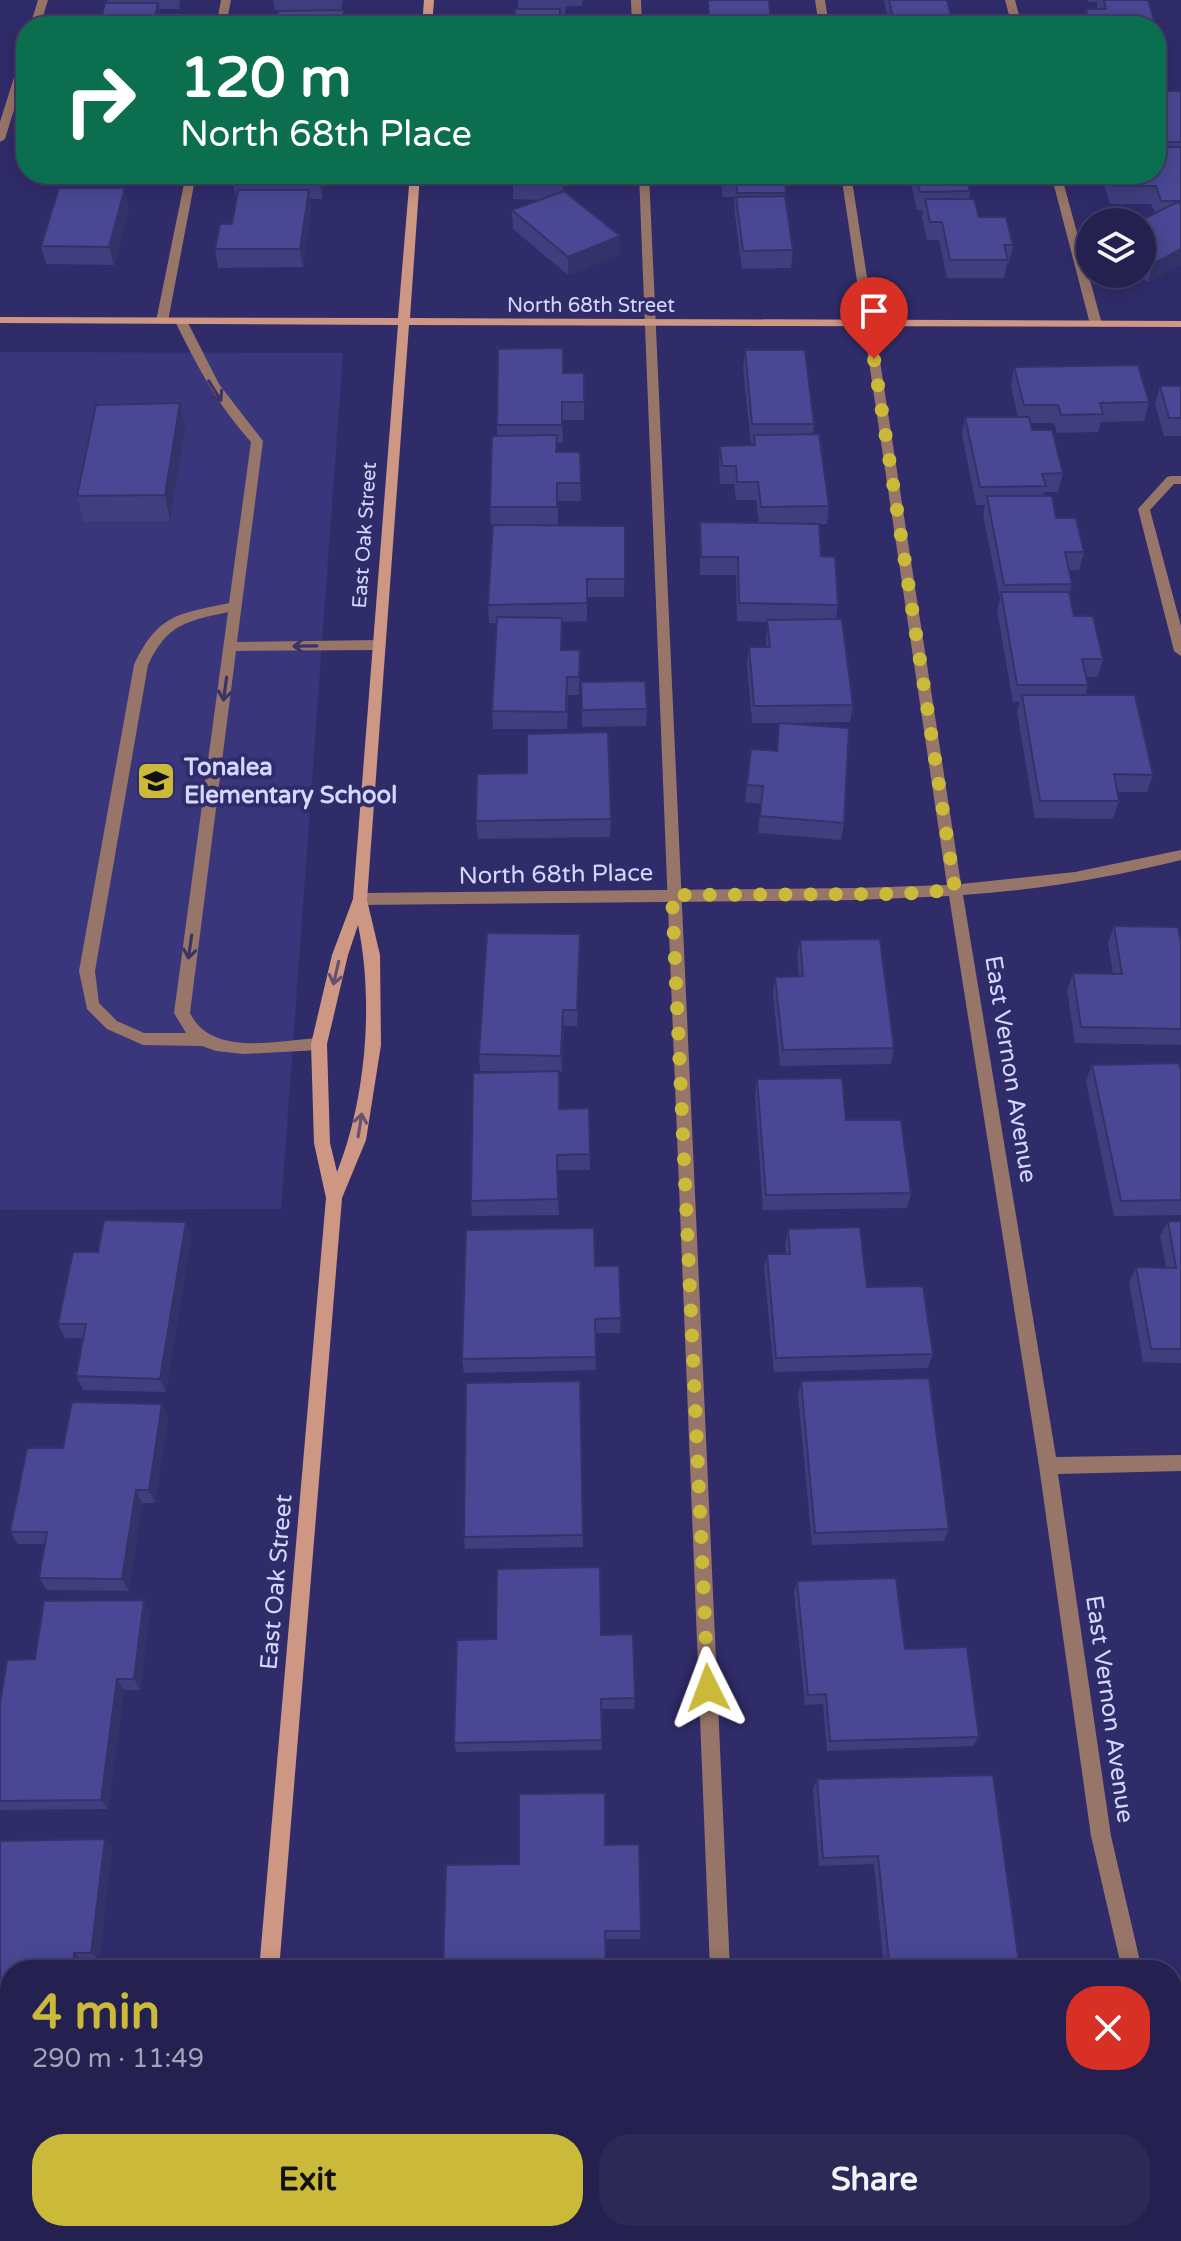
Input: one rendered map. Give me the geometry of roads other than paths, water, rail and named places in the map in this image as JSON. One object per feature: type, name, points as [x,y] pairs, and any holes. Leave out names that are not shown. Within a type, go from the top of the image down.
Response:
[{"type":"street","points":[[0,139],[16,87]]},
{"type":"street","points":[[162,321],[189,184]]},
{"type":"street","name":"East Oak Street","points":[[270,1960],[334,1198],[322,1143],[319,1044],[340,955],[360,899],[414,184]]},
{"type":"street","points":[[644,184],[672,895],[720,1960]]},
{"type":"street","name":"East Vernon Avenue","points":[[847,184],[955,890],[1048,1466],[1101,1836],[1130,1960]]},
{"type":"street","points":[[1059,184],[1096,324]]},
{"type":"street","name":"North 68th Street","points":[[0,320],[1181,324]]},
{"type":"street","points":[[181,321],[211,386],[257,441],[182,1013],[196,1035],[204,1040]]},
{"type":"street","points":[[1181,480],[1171,480],[1144,509],[1181,651]]},
{"type":"street","points":[[236,606],[171,622],[151,640],[141,665],[87,971],[92,1005],[112,1025],[143,1039],[204,1040],[228,1046],[319,1044]]},
{"type":"street","points":[[230,647],[379,645]]},
{"type":"street","name":"North 68th Place","points":[[360,899],[901,894],[1102,874],[1181,855]]},
{"type":"street","name":"East Oak Street","points":[[334,1198],[358,1140],[373,1045],[372,955],[360,899]]},
{"type":"street","points":[[1048,1466],[1181,1463]]},
{"type":"place","name":"Tonalea Elementary School","points":[[156,781]]}]
